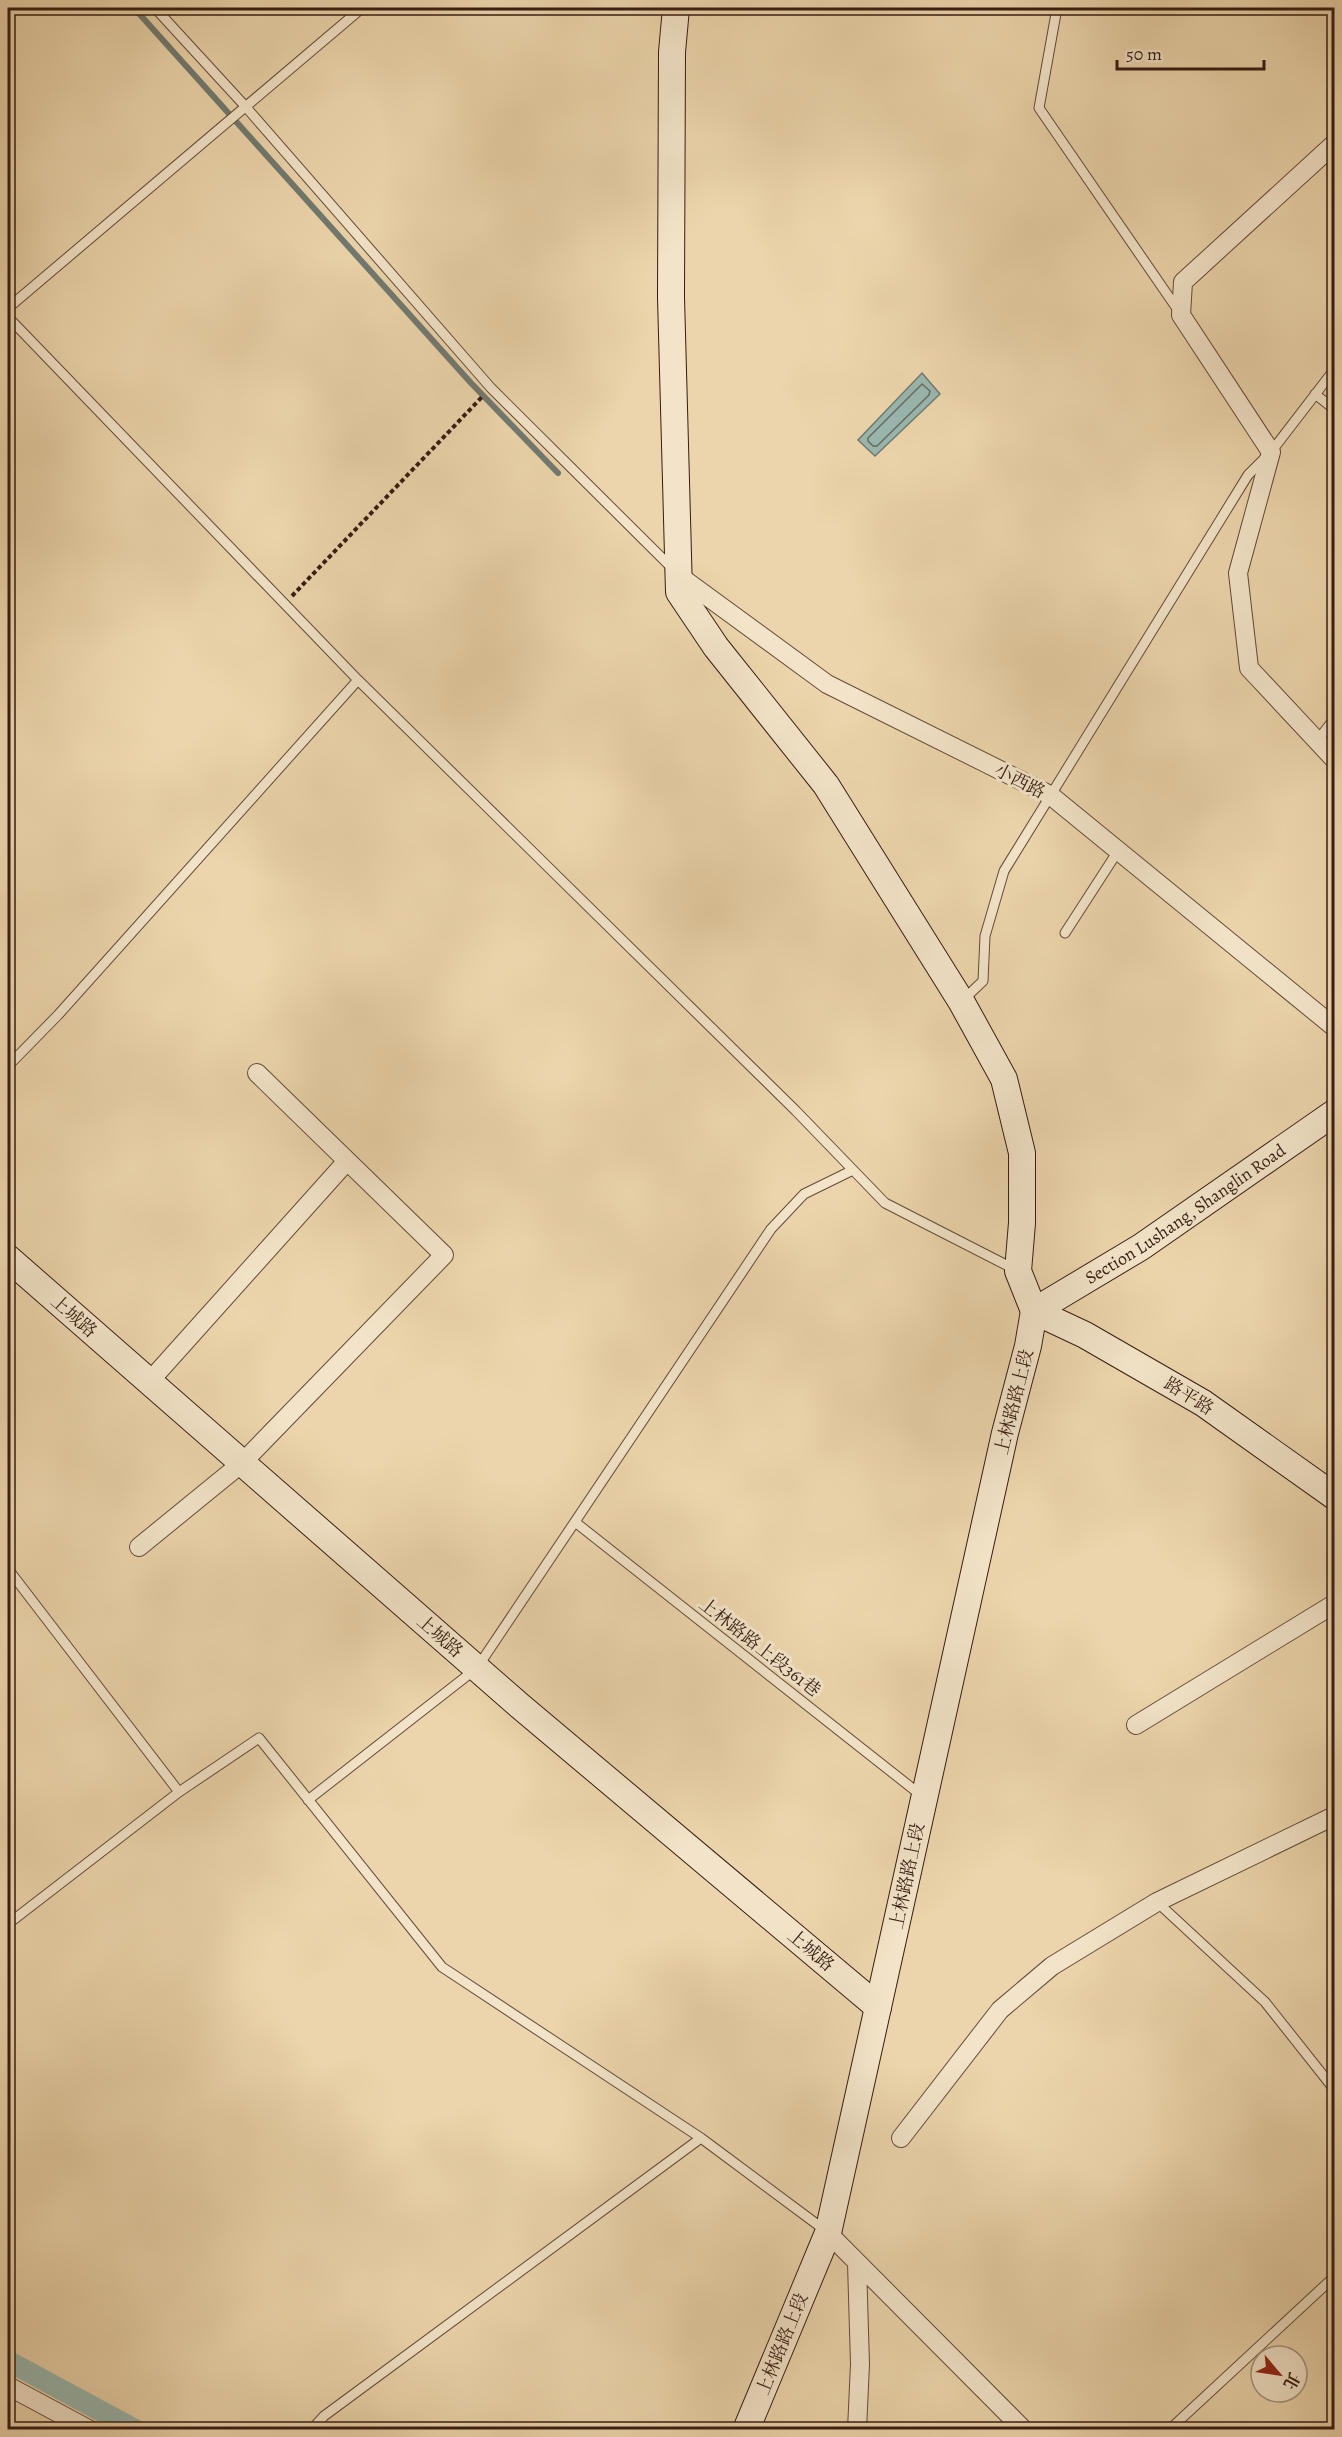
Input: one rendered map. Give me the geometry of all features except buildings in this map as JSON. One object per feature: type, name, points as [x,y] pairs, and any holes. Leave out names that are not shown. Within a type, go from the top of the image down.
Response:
[{"type":"street","points":[[675,8],[672,52],[671,297],[679,592],[716,647],[826,785],[961,1001],[1004,1079],[1022,1153],[1022,1223],[1018,1271],[1034,1311]]},
{"type":"street","points":[[1335,144],[1183,282],[1181,315],[1271,452],[1238,573],[1250,668],[1335,759]]},
{"type":"street","name":"小西路","points":[[678,575],[827,684],[1050,795],[1335,1027]]},
{"type":"street","points":[[139,1547],[242,1463],[444,1255],[257,1073]]},
{"type":"street","name":"Section Lushang, Shanglin Road","points":[[1034,1311],[1141,1247],[1335,1113]]},
{"type":"street","points":[[149,1382],[347,1161]]},
{"type":"street","name":"上城路","points":[[8,1258],[477,1668],[878,2007]]},
{"type":"street","name":"路平路","points":[[1034,1311],[1085,1335],[1203,1403],[1335,1496]]},
{"type":"street","name":"上林路路上段","points":[[746,2430],[828,2233],[1034,1311]]},
{"type":"street","points":[[1136,1725],[1335,1604]]},
{"type":"street","points":[[902,2138],[1000,2010],[1052,1966],[1157,1902],[1335,1816]]},
{"type":"street","points":[[828,2233],[1024,2430]]},
{"type":"street","points":[[857,2430],[860,2364],[858,2263]]},
{"type":"street","points":[[8,2386],[90,2430]]},
{"type":"lane","points":[[155,8],[245,105],[491,388],[678,575]]},
{"type":"lane","points":[[8,308],[362,8]]},
{"type":"lane","points":[[1057,8],[1039,108],[1181,315]]},
{"type":"lane","points":[[8,316],[358,680],[779,1094],[885,1203],[1018,1271]]},
{"type":"lane","points":[[961,1001],[983,981],[985,936],[1004,871],[1248,475],[1271,452],[1335,370]]},
{"type":"lane","points":[[1315,394],[1335,409]]},
{"type":"lane","points":[[8,1066],[66,1006],[358,680]]},
{"type":"lane","points":[[1317,741],[1335,719]]},
{"type":"lane","points":[[1065,933],[1118,851]]},
{"type":"lane","points":[[308,1800],[477,1668],[771,1229],[804,1194],[853,1170]]},
{"type":"lane","name":"上林路路上段361巷","points":[[575,1522],[924,1797]]},
{"type":"lane","points":[[8,1569],[179,1792]]},
{"type":"lane","points":[[8,1924],[179,1792],[259,1738],[442,1967],[701,2138],[828,2233]]},
{"type":"lane","points":[[1157,1902],[1265,2002],[1335,2090]]},
{"type":"lane","points":[[311,2430],[324,2416],[701,2138]]},
{"type":"lane","points":[[1169,2430],[1335,2277]]},
{"type":"path","points":[[284,604],[491,388]]},
{"type":"water","points":[[922,373],[940,394],[875,456],[858,440]]},
{"type":"waterway","points":[[134,8],[471,383],[558,473]]},
{"type":"waterway","points":[[8,2361],[136,2430]]}]
